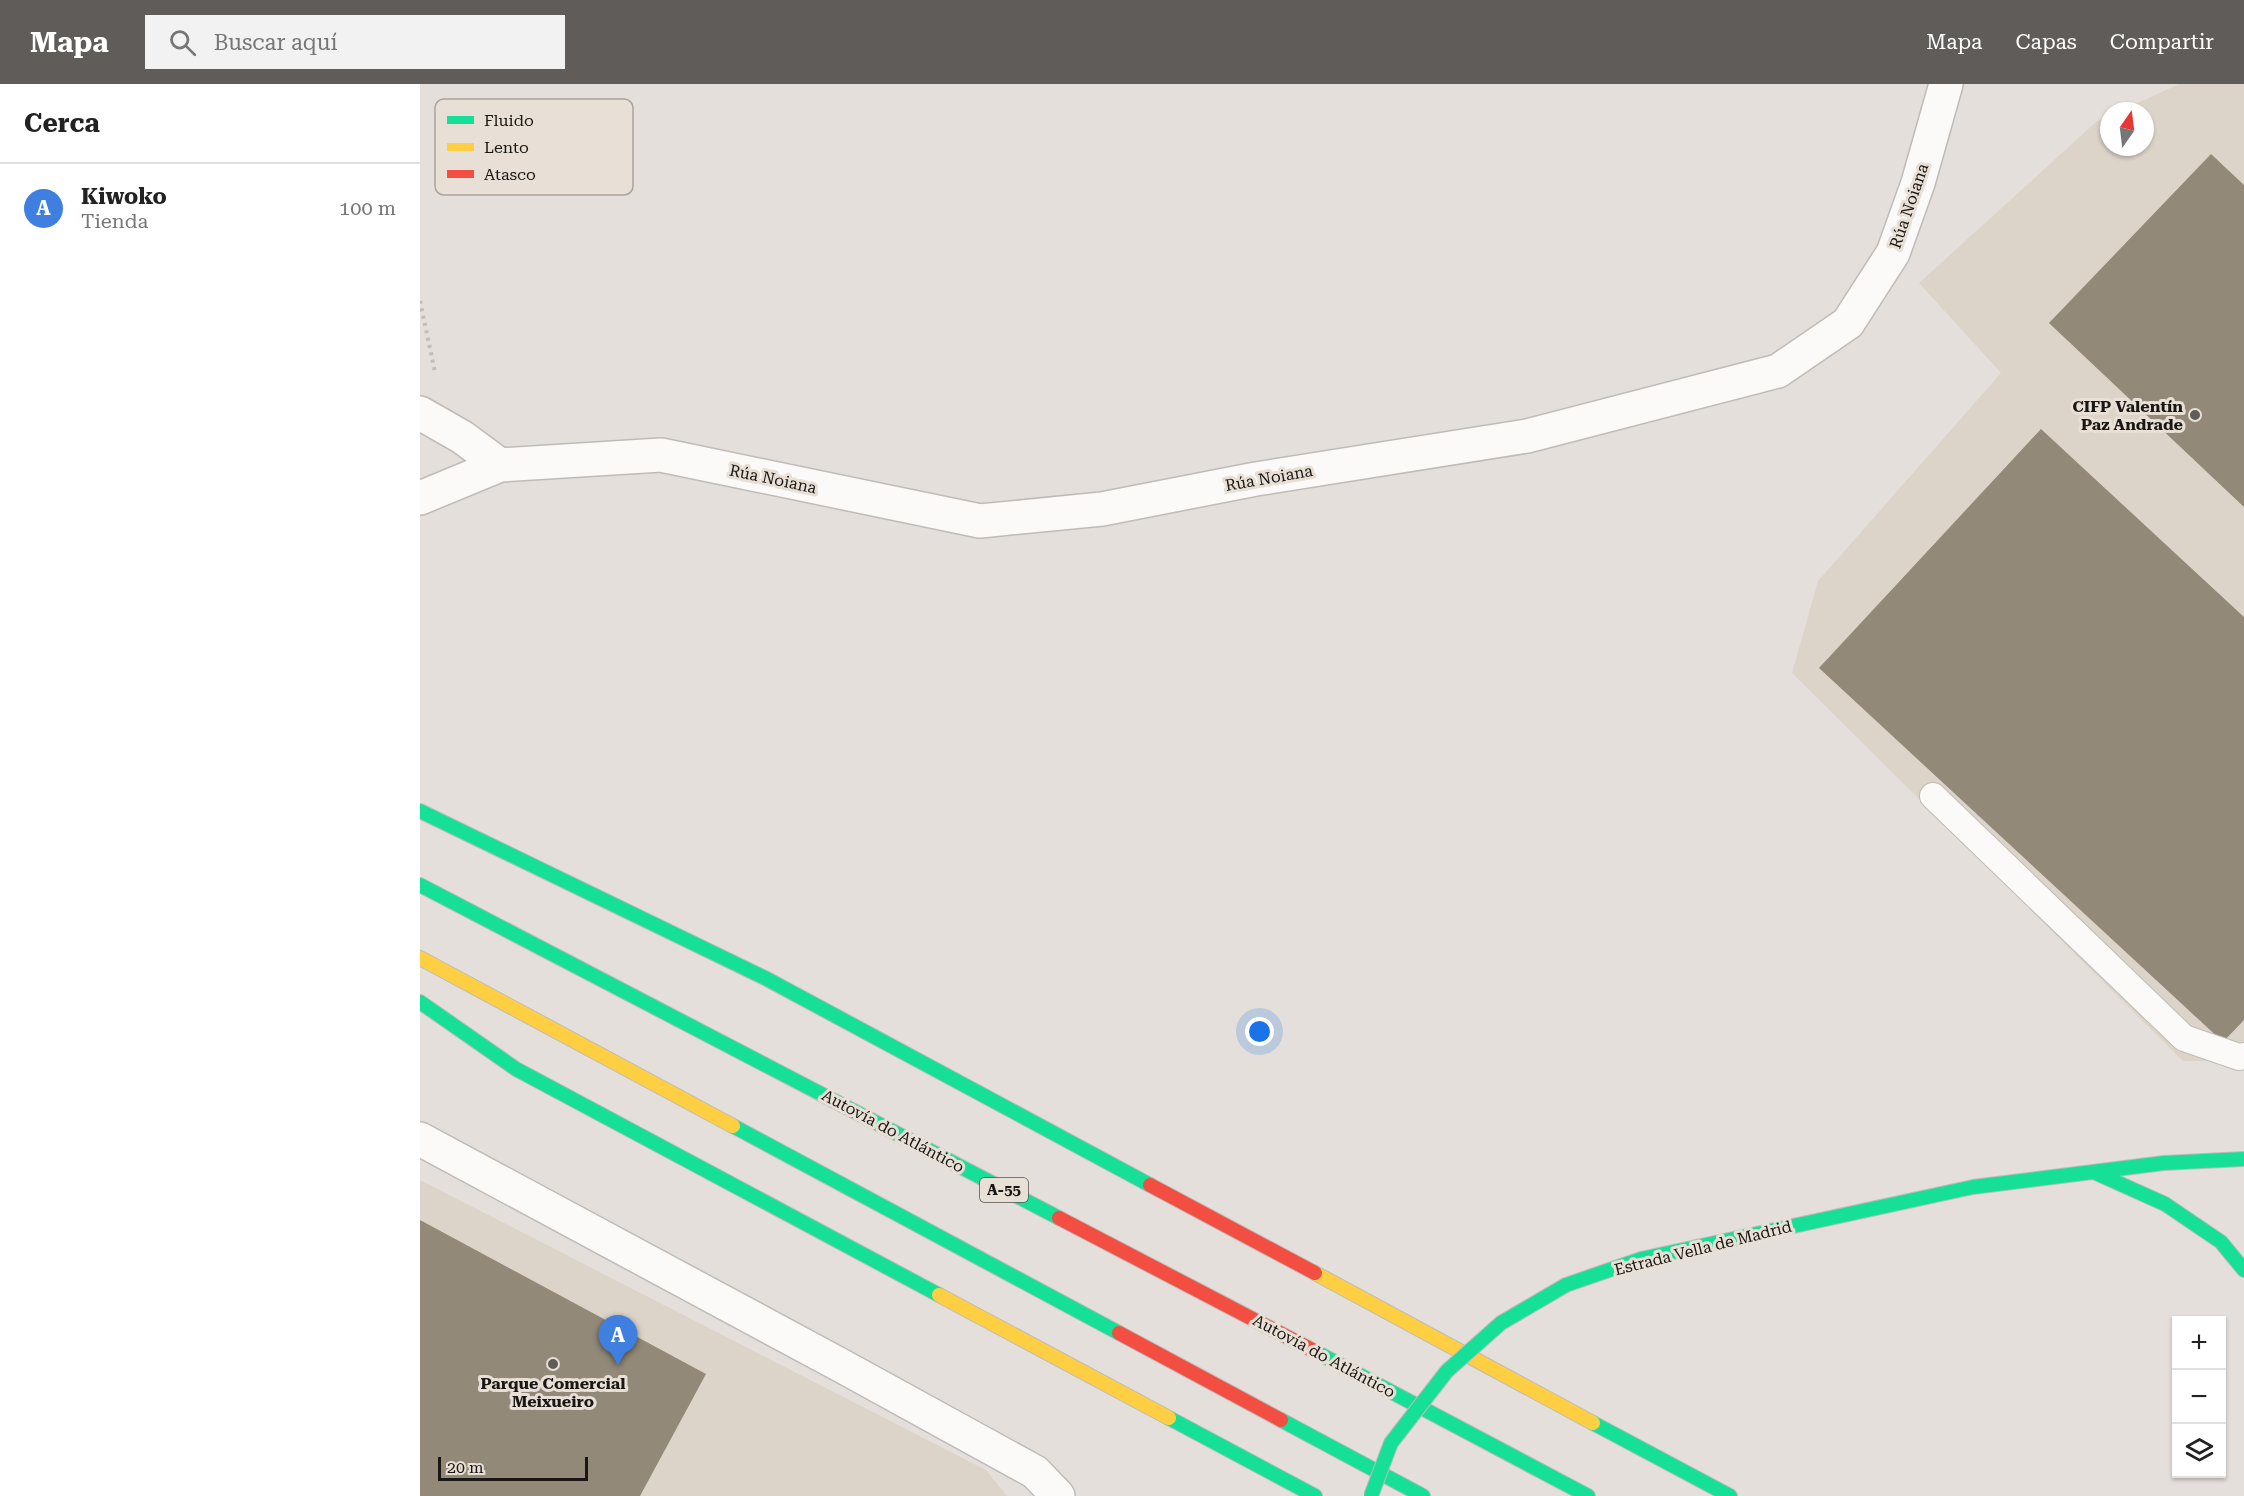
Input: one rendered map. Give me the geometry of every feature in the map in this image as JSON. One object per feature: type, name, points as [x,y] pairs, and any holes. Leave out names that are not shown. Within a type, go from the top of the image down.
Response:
[{"type":"main road","points":[[420,811],[765,978],[1730,1496]]},
{"type":"main road","name":"Autovía do Atlántico","points":[[420,885],[1497,1446],[1588,1496]]},
{"type":"main road","points":[[420,958],[1423,1496]]},
{"type":"main road","points":[[420,1002],[516,1069],[1315,1496]]},
{"type":"main road","name":"Estrada Vella de Madrid","points":[[1371,1496],[1391,1443],[1447,1371],[1501,1323],[1566,1285],[1641,1259],[1961,1189],[2164,1163],[2244,1159]]},
{"type":"main road","points":[[2096,1173],[2165,1204],[2221,1242],[2244,1270]]},
{"type":"street","name":"Rúa Noiana","points":[[420,498],[500,465],[662,455],[980,521],[1102,509],[1256,479],[1527,436],[1778,371],[1848,323],[1893,253],[1918,183],[1946,84]]},
{"type":"street","points":[[420,412],[462,437],[500,465]]},
{"type":"street","points":[[420,1139],[832,1360],[1035,1472],[1058,1496]]},
{"type":"lane","points":[[1933,796],[2184,1038],[2239,1057],[2244,1056]]},
{"type":"path","points":[[420,301],[435,374]]},
{"type":"shaded area","points":[[2179,84],[2244,84],[2244,1061],[2183,1061],[1792,673],[1818,581],[2001,373],[1919,283],[2096,122],[2100,120],[2100,156],[2154,156],[2154,102],[2140,102]]},
{"type":"shaded area","name":"Parque Comercial Meixueiro","points":[[420,1180],[986,1470],[1007,1496],[420,1496]]},
{"type":"building","name":"CIFP Valentín Paz Andrade","points":[[2211,154],[2244,185],[2244,507],[2049,323]]},
{"type":"building","points":[[2041,429],[2244,617],[2244,1020],[2223,1042],[1819,668]]},
{"type":"building","name":"Parque Comercial Meixueiro","points":[[420,1220],[706,1374],[640,1496],[420,1496]]},
{"type":"traffic: fast","points":[[420,811],[765,978],[1150,1185]]},
{"type":"traffic: fast","points":[[420,885],[1059,1218]]},
{"type":"traffic: fast","points":[[420,1002],[516,1069],[939,1295]]},
{"type":"traffic: fast","points":[[733,1126],[1119,1333]]},
{"type":"traffic: fast","points":[[1566,1285],[1641,1259],[1973,1187],[2164,1163],[2244,1159]]},
{"type":"traffic: fast","points":[[2096,1173],[2165,1204],[2221,1242],[2244,1270]]},
{"type":"traffic: fast","points":[[1371,1496],[1391,1443],[1447,1371],[1501,1323],[1566,1285]]},
{"type":"traffic: fast","points":[[1318,1353],[1588,1496]]},
{"type":"traffic: fast","points":[[1169,1418],[1315,1496]]},
{"type":"traffic: fast","points":[[1281,1420],[1423,1496]]},
{"type":"traffic: fast","points":[[1593,1423],[1730,1496]]},
{"type":"traffic: slow","points":[[420,958],[733,1126]]},
{"type":"traffic: slow","points":[[1315,1273],[1593,1423]]},
{"type":"traffic: slow","points":[[939,1295],[1169,1418]]},
{"type":"traffic: jam","points":[[1150,1185],[1315,1273]]},
{"type":"traffic: jam","points":[[1059,1218],[1318,1353]]},
{"type":"traffic: jam","points":[[1119,1333],[1281,1420]]},
{"type":"place","name":"CIFP Valentín Paz Andrade","points":[[2195,415]]},
{"type":"place","name":"Parque Comercial Meixueiro","points":[[553,1364]]},
{"type":"place","name":"Kiwoko","points":[[618,1365]]}]
